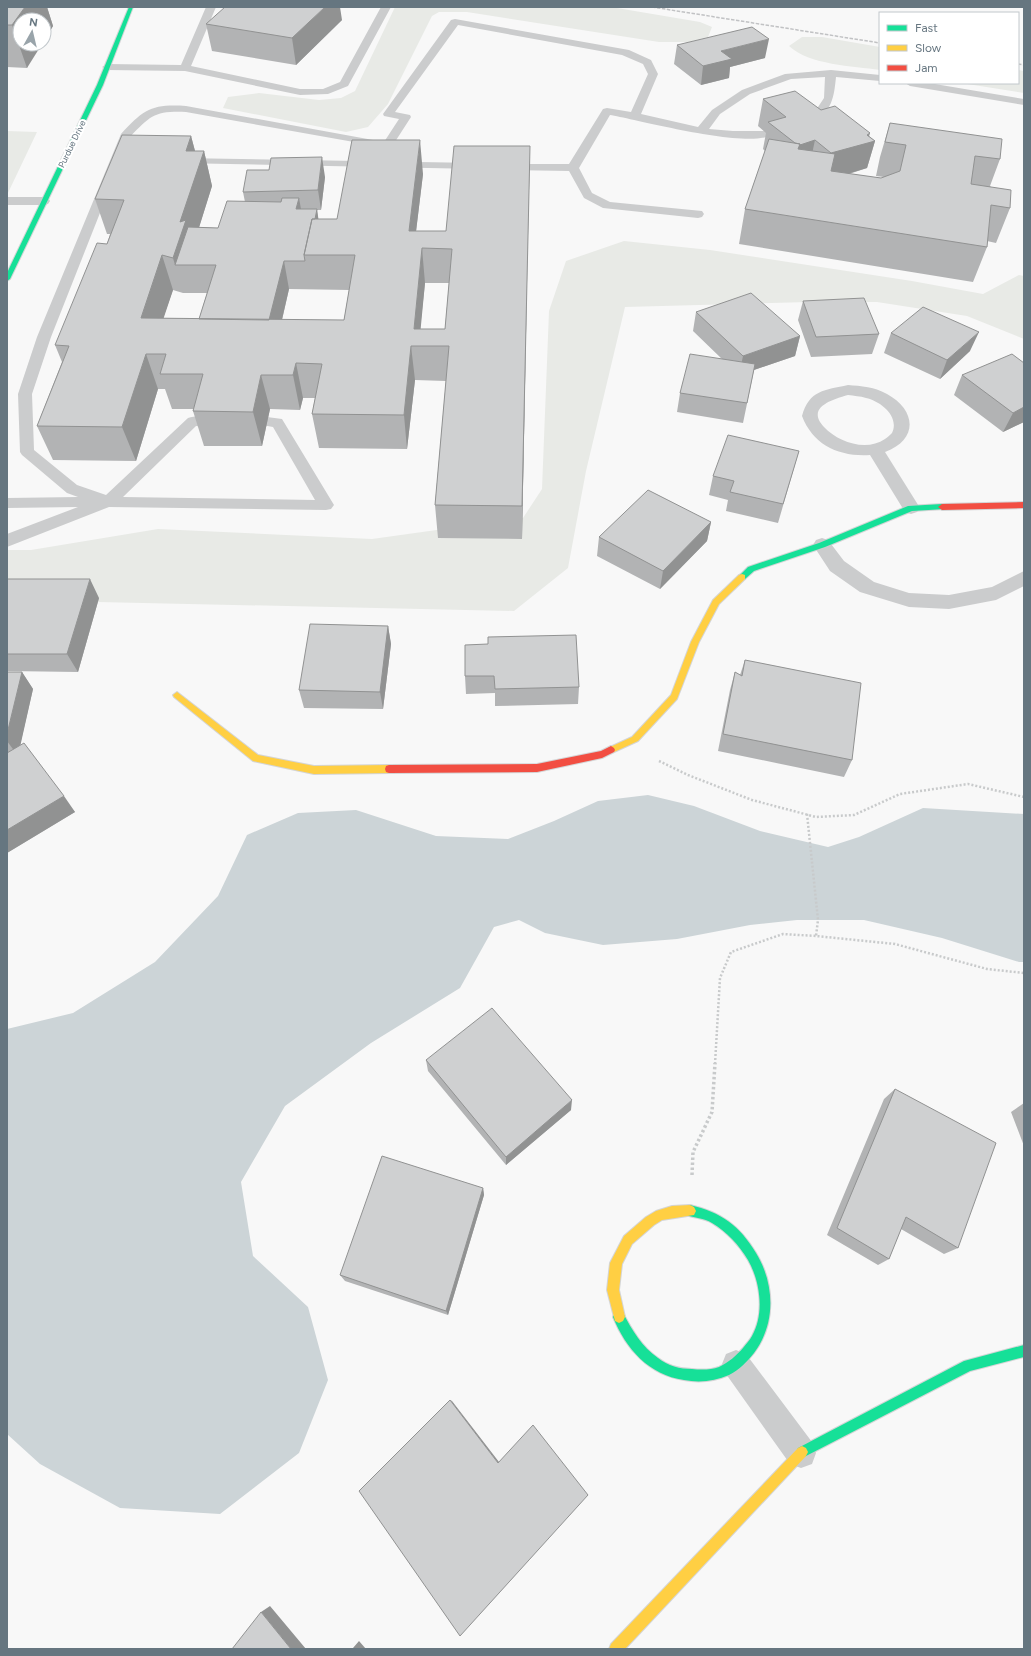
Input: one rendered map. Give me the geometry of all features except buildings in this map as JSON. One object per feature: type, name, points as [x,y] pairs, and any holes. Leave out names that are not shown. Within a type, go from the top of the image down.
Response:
[{"type":"street","name":"Purdue Drive","points":[[7,279],[100,85],[131,7]]},
{"type":"street","points":[[848,390],[864,392],[880,397],[892,405],[898,411],[903,421],[902,431],[899,438],[889,445],[875,449],[857,450],[840,446],[818,434],[811,423],[809,414],[813,404],[821,397],[833,392],[848,390]]},
{"type":"street","points":[[875,449],[911,508]]},
{"type":"street","points":[[177,695],[256,758],[314,770],[537,768],[602,754],[635,738],[674,697],[695,642],[716,602],[751,569],[822,545],[911,508],[1024,505]]},
{"type":"street","points":[[822,545],[838,566],[867,586],[909,600],[949,602],[996,593],[1024,578]]},
{"type":"street","points":[[690,1211],[715,1218],[738,1235],[757,1260],[765,1289],[765,1317],[755,1344],[736,1364],[718,1374],[691,1377],[664,1370],[640,1353],[622,1328],[614,1304],[613,1275],[621,1248],[638,1228],[665,1213],[690,1211]]},
{"type":"street","points":[[616,1649],[801,1453],[968,1365],[1024,1351]]},
{"type":"street","points":[[736,1364],[801,1453]]},
{"type":"lane","points":[[186,68],[210,7]]},
{"type":"lane","points":[[107,67],[186,68],[300,92],[326,92],[336,89],[344,84],[386,7]]},
{"type":"lane","points":[[387,146],[406,117],[388,114],[455,22],[625,52],[647,62],[653,74],[635,116]]},
{"type":"lane","points":[[797,124],[818,115],[829,98],[830,73]]},
{"type":"lane","points":[[701,131],[716,112],[746,92],[789,76],[830,73],[879,78]]},
{"type":"lane","points":[[916,84],[1024,102]]},
{"type":"lane","points":[[108,502],[72,489],[27,452],[25,394],[44,337],[125,136],[144,116],[154,110],[166,108],[186,109],[395,147],[392,164]]},
{"type":"lane","points":[[573,168],[607,111],[701,131],[747,136],[767,133]]},
{"type":"lane","points":[[115,159],[131,160]]},
{"type":"lane","points":[[170,160],[573,168]]},
{"type":"lane","points":[[573,168],[588,195],[607,205],[698,214]]},
{"type":"lane","points":[[7,202],[44,202]]},
{"type":"lane","points":[[7,541],[19,534],[108,502],[193,421],[210,422]]},
{"type":"lane","points":[[7,503],[108,502],[326,504],[277,422],[267,422]]},
{"type":"path","points":[[635,738],[652,758],[688,775],[752,800],[816,817],[854,815],[900,794],[968,784],[1024,796]]},
{"type":"path","points":[[807,814],[818,920],[816,936]]},
{"type":"path","points":[[690,1211],[693,1152],[712,1112],[720,978],[731,952],[783,934],[816,936],[895,944],[987,969],[1024,973]]},
{"type":"shaded area","points":[[395,7],[611,7],[700,22],[712,27],[708,37],[689,42],[659,42],[467,12],[439,12],[432,16],[388,104],[368,127],[346,132],[223,108],[228,97],[259,93],[319,100],[341,98],[355,91]]},
{"type":"shaded area","points":[[802,37],[822,37],[879,47],[879,70],[819,61],[798,52],[789,46]]},
{"type":"shaded area","points":[[1019,70],[1024,71],[1024,93],[967,84],[1019,84]]},
{"type":"shaded area","points":[[7,131],[37,132],[7,195]]},
{"type":"shaded area","points":[[624,241],[710,250],[912,281],[983,294],[1019,275],[1024,276],[1024,339],[967,316],[877,302],[809,302],[625,307],[586,471],[568,568],[514,611],[7,600],[7,550],[31,550],[158,529],[372,539],[523,518],[542,489],[549,311],[566,261]]},
{"type":"shaded area","points":[[648,795],[694,806],[760,831],[828,847],[859,837],[923,808],[1024,814],[1024,962],[1019,962],[942,938],[864,920],[797,920],[750,925],[677,939],[603,945],[545,933],[519,920],[494,927],[460,988],[371,1043],[285,1106],[241,1182],[253,1256],[308,1307],[328,1380],[299,1453],[220,1514],[120,1508],[40,1464],[7,1434],[7,1029],[73,1013],[155,962],[218,896],[247,835],[298,813],[356,810],[436,836],[508,839],[554,821],[598,801]]},
{"type":"railway","points":[[652,7],[879,43]]},
{"type":"railway","points":[[1019,64],[1024,65]]},
{"type":"traffic: fast","points":[[7,279],[100,85],[131,7]]},
{"type":"traffic: fast","points":[[742,577],[751,569],[822,545],[911,508],[942,507]]},
{"type":"traffic: fast","points":[[619,1317],[631,1339],[646,1356],[655,1364],[676,1373],[689,1375],[719,1373],[738,1362],[756,1340],[763,1321],[765,1302],[763,1282],[756,1263],[746,1246],[732,1231],[716,1219],[690,1211]]},
{"type":"traffic: fast","points":[[802,1452],[968,1365],[1024,1351]]},
{"type":"traffic: slow","points":[[611,750],[635,739],[674,697],[695,642],[716,602],[742,577]]},
{"type":"traffic: slow","points":[[177,695],[256,758],[314,770],[389,769]]},
{"type":"traffic: slow","points":[[619,1317],[613,1290],[616,1263],[628,1240],[650,1221],[660,1215],[672,1212],[690,1211]]},
{"type":"traffic: slow","points":[[616,1649],[802,1452]]},
{"type":"traffic: jam","points":[[942,507],[1024,505]]},
{"type":"traffic: jam","points":[[389,769],[537,768],[602,754],[611,750]]}]
